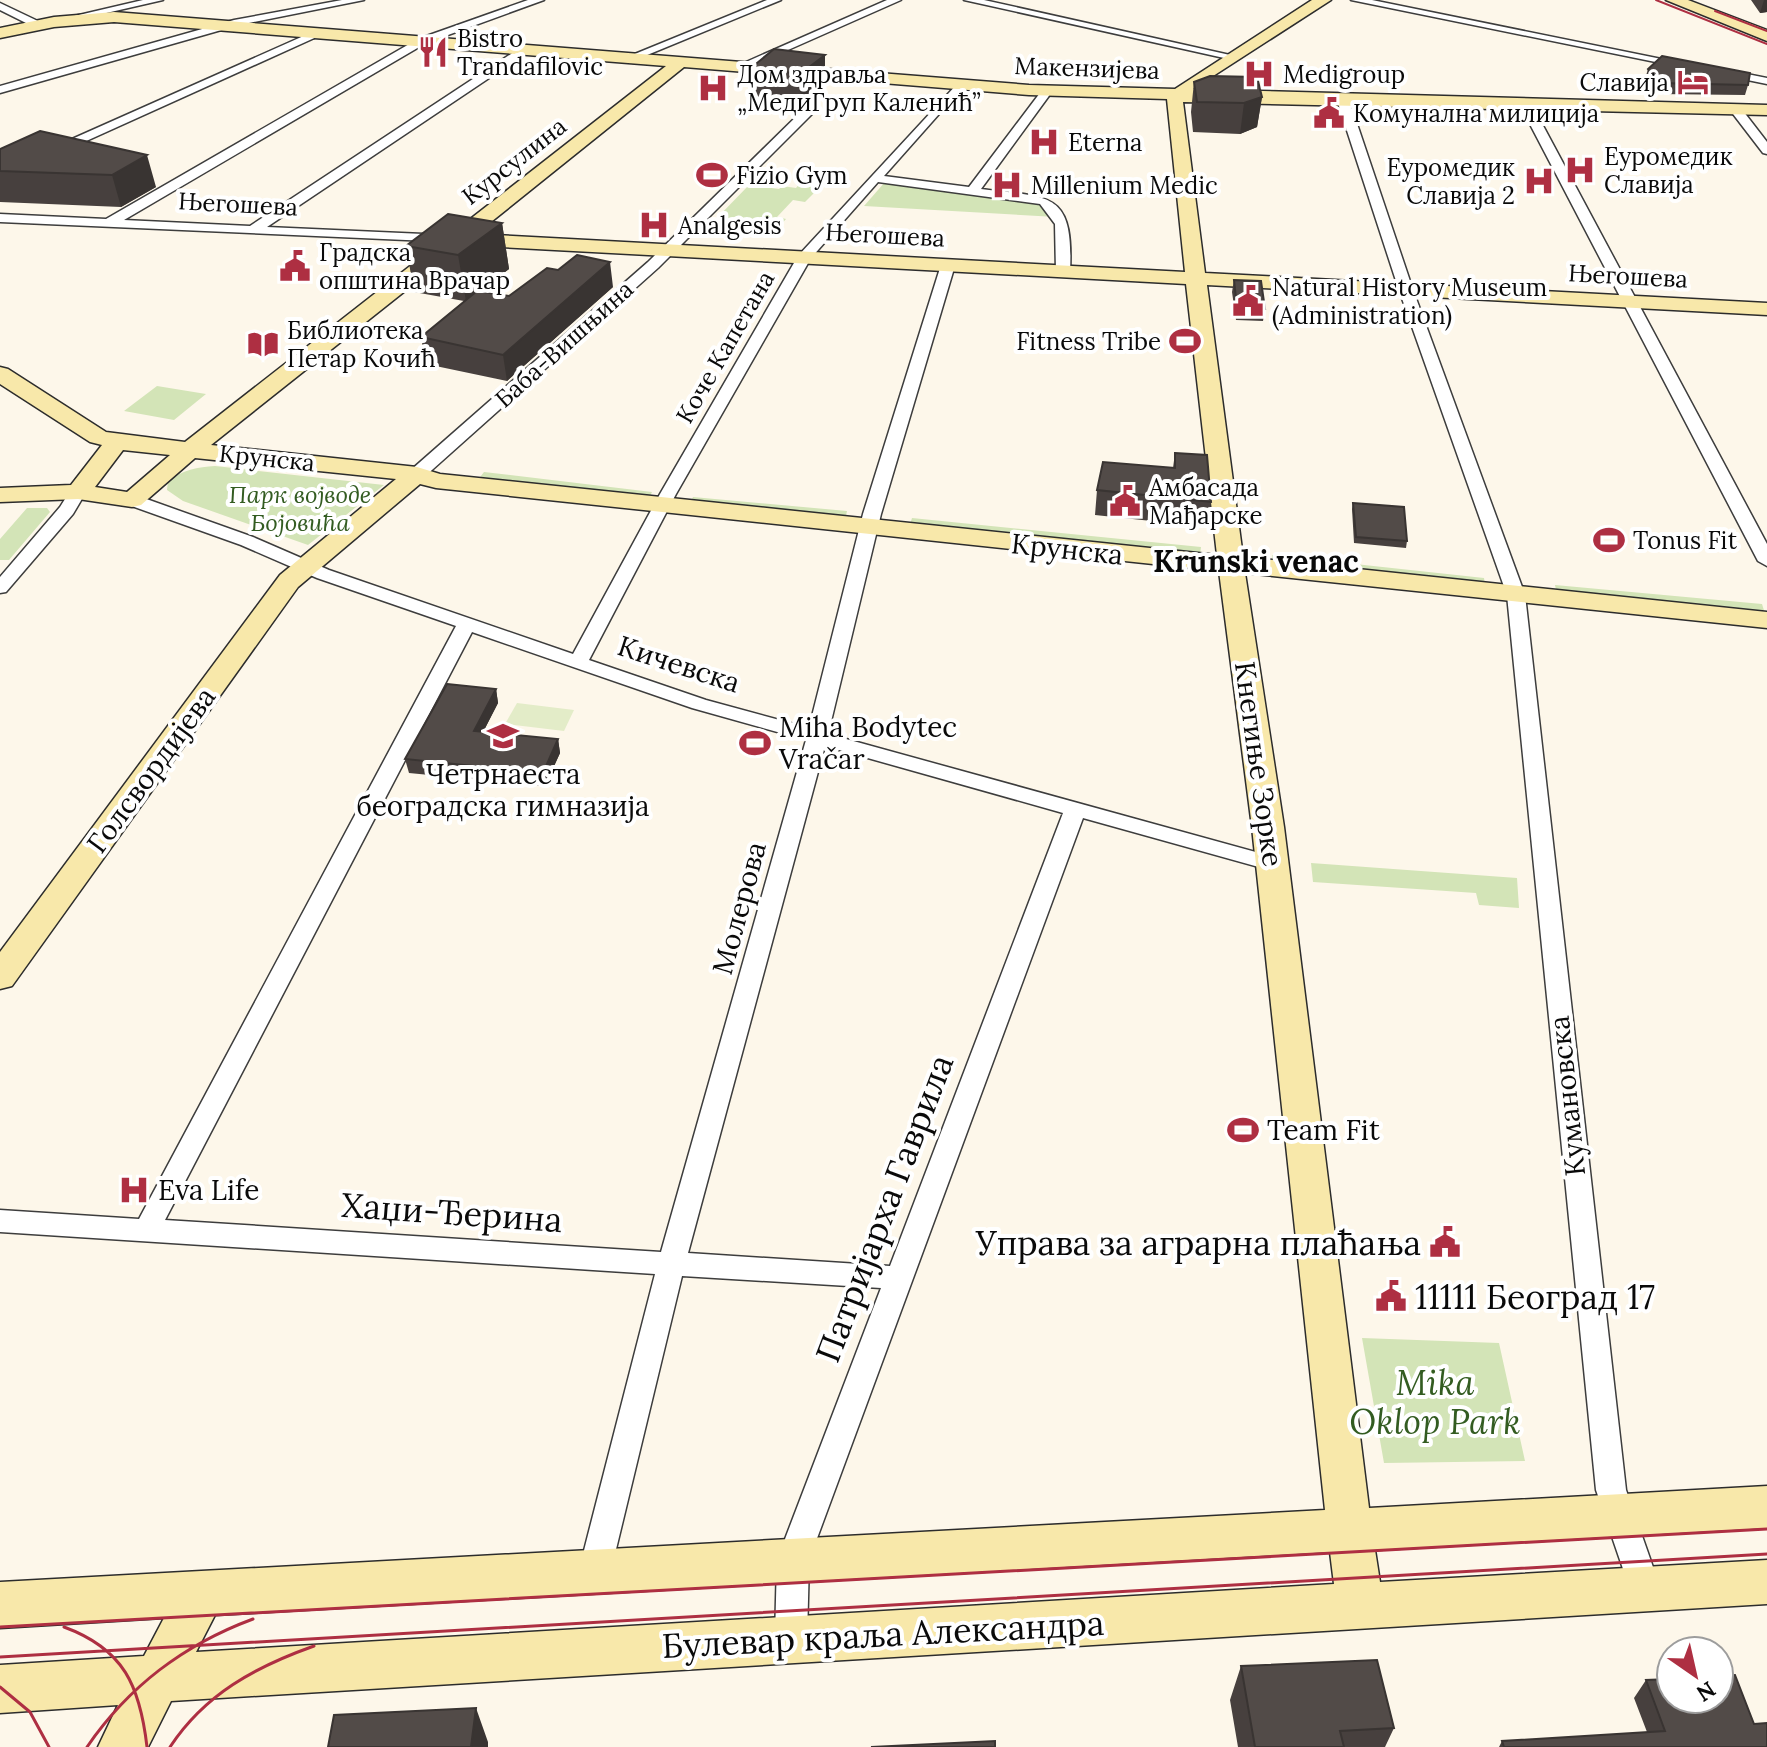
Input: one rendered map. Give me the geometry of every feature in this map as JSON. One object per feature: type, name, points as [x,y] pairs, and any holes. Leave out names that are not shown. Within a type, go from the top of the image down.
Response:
[{"type":"street","points":[[113,13],[158,0]]},
{"type":"street","points":[[0,90],[220,26],[331,2],[359,0]]},
{"type":"street","points":[[109,223],[422,41],[539,0]]},
{"type":"street","points":[[631,58],[776,0]]},
{"type":"street","points":[[743,66],[896,0]]},
{"type":"street","points":[[969,0],[1233,57]]},
{"type":"street","points":[[1176,95],[1323,0]]},
{"type":"street","points":[[1356,0],[1696,67]]},
{"type":"street","points":[[1674,0],[1767,36]]},
{"type":"street","points":[[0,6],[46,24]]},
{"type":"street","name":"Макензијева","points":[[46,24],[113,13],[220,26],[1047,91],[1767,110]]},
{"type":"street","points":[[0,33],[46,24]]},
{"type":"street","name":"Макензијева","points":[[46,24],[220,26]]},
{"type":"street","points":[[0,176],[317,33]]},
{"type":"street","points":[[251,231],[524,50]]},
{"type":"street","name":"Курсулина","points":[[132,500],[190,450],[681,62]]},
{"type":"street","points":[[1711,70],[1767,81]]},
{"type":"street","name":"Коче Капетана","points":[[578,663],[665,500],[805,256],[959,85]]},
{"type":"street","points":[[973,190],[1047,91]]},
{"type":"street","name":"Кнегиње Зорке","points":[[1176,95],[1174,101],[1231,558],[1273,864],[1322,1311],[1360,1607]]},
{"type":"street","name":"Кумановска","points":[[1343,100],[1406,290],[1514,588],[1611,1490],[1645,1590]]},
{"type":"street","points":[[1526,105],[1767,561]]},
{"type":"street","name":"Баба-Вишњина","points":[[304,566],[417,474],[562,348],[668,250],[812,108]]},
{"type":"street","points":[[1736,110],[1767,150]]},
{"type":"street","points":[[874,178],[1037,199],[1056,209],[1064,222],[1063,272]]},
{"type":"street","name":"Његошева","points":[[0,218],[805,256],[1767,309]]},
{"type":"street","name":"Молерова","points":[[595,1570],[672,1262],[817,737],[871,520],[948,265]]},
{"type":"street","name":"Крунска","points":[[0,374],[98,437],[117,442],[417,474],[436,481],[871,520],[1514,588],[1767,620]]},
{"type":"street","points":[[0,588],[67,510],[117,442]]},
{"type":"street","name":"Кичевска","points":[[0,495],[78,492],[132,500],[234,536],[304,566],[699,704],[1273,864]]},
{"type":"street","name":"Голсвордијева","points":[[0,977],[289,581],[304,566]]},
{"type":"street","name":"Крунска","points":[[1514,588],[1767,605]]},
{"type":"street","points":[[147,1229],[467,624]]},
{"type":"street","name":"Патријарха Гаврила","points":[[791,1638],[793,1560],[1075,810]]},
{"type":"street","name":"Хаџи-Ђерина","points":[[0,1221],[899,1278]]},
{"type":"street","points":[[0,1605],[1767,1507]]},
{"type":"street","name":"Булевар краља Александра","points":[[0,1689],[791,1638],[1767,1582]]},
{"type":"street","points":[[122,1747],[202,1594]]},
{"type":"green space","points":[[885,182],[1035,202],[1056,217],[864,206]]},
{"type":"green space","points":[[800,183],[821,186],[805,202],[793,200],[777,217],[786,219],[778,228],[716,219],[749,185],[779,189],[782,186],[796,188]]},
{"type":"green space","points":[[157,386],[206,394],[174,420],[124,411]]},
{"type":"green space","name":"Парк војводе Бојовића","points":[[215,466],[384,485],[308,545],[183,501],[167,490],[168,481],[179,474]]},
{"type":"green space","points":[[484,472],[652,492],[646,504],[474,485]]},
{"type":"green space","points":[[693,497],[847,511],[844,525],[688,508]]},
{"type":"green space","points":[[27,508],[47,508],[50,512],[9,560],[0,560],[0,539]]},
{"type":"green space","points":[[912,518],[1201,547],[1199,563],[908,531]]},
{"type":"green space","points":[[1272,555],[1484,578],[1486,593],[1272,571]]},
{"type":"green space","points":[[1555,585],[1762,604],[1767,620],[1558,600]]},
{"type":"green space","points":[[517,703],[574,710],[564,731],[505,724]]},
{"type":"green space","points":[[1311,863],[1517,878],[1519,908],[1479,905],[1476,893],[1313,882]]},
{"type":"green space","name":"Mika Oklop Park","points":[[1362,1338],[1499,1343],[1525,1461],[1384,1463]]},
{"type":"building","points":[[774,49],[825,55],[800,74],[751,68]]},
{"type":"building","points":[[1662,56],[1750,73],[1748,85],[1659,83],[1648,69]]},
{"type":"building","points":[[1210,76],[1257,77],[1262,97],[1244,103],[1197,102],[1194,82]]},
{"type":"building","points":[[40,131],[147,155],[112,175],[0,171],[0,149]]},
{"type":"building","points":[[448,214],[502,223],[458,255],[406,246]]},
{"type":"building","points":[[577,255],[610,262],[503,355],[421,337],[477,291],[509,296],[547,268],[558,270]]},
{"type":"building","points":[[1234,280],[1261,281],[1265,309],[1237,308]]},
{"type":"building","points":[[1175,453],[1207,455],[1211,502],[1097,490],[1103,462],[1175,468]]},
{"type":"building","points":[[1353,503],[1404,507],[1407,541],[1356,537]]},
{"type":"building","name":"Четрнаеста београдска гимназија","points":[[447,684],[496,689],[474,731],[558,739],[543,773],[405,759]]},
{"type":"building","points":[[1377,1660],[1394,1728],[1340,1731],[1344,1747],[1255,1747],[1241,1666]]},
{"type":"building","points":[[1735,1675],[1754,1724],[1767,1723],[1767,1747],[1504,1747],[1502,1741],[1665,1731],[1659,1715],[1735,1715]]},
{"type":"building","points":[[1646,1680],[1655,1680],[1655,1704]]},
{"type":"building","points":[[476,1708],[471,1747],[328,1747],[334,1715]]},
{"type":"building","points":[[995,1741],[995,1747],[871,1747]]},
{"type":"tram line","points":[[1656,0],[1767,44]]},
{"type":"tram line","points":[[1715,11],[1767,31]]},
{"type":"tram line","points":[[0,1627],[1767,1529]]},
{"type":"tram line","points":[[196,1646],[1767,1554]]},
{"type":"tram line","points":[[196,1646],[253,1619]]},
{"type":"tram line","points":[[64,1627],[85,1636],[106,1651]]},
{"type":"tram line","points":[[106,1651],[196,1646]]},
{"type":"tram line","points":[[135,1692],[196,1646]]},
{"type":"tram line","points":[[170,1747],[199,1712],[233,1684],[272,1663],[314,1646]]},
{"type":"tram line","points":[[0,1657],[106,1651]]},
{"type":"tram line","points":[[106,1651],[125,1672],[135,1692]]},
{"type":"tram line","points":[[0,1687],[30,1712],[49,1747]]},
{"type":"tram line","points":[[87,1747],[135,1692]]},
{"type":"tram line","points":[[135,1692],[147,1747]]},
{"type":"place","name":"Bistro Trandafilovic","points":[[433,52]]},
{"type":"place","name":"Medigroup","points":[[1259,74]]},
{"type":"place","name":"Славија","points":[[1693,82]]},
{"type":"place","name":"Дом здравља „МедиГруп Каленић”","points":[[713,88]]},
{"type":"place","name":"Комунална милиција","points":[[1329,113]]},
{"type":"place","name":"Eterna","points":[[1044,142]]},
{"type":"place","name":"Еуромедик Славија","points":[[1580,170]]},
{"type":"place","name":"Fizio Gym","points":[[712,175]]},
{"type":"place","name":"Еуромедик Славија 2","points":[[1539,181]]},
{"type":"place","name":"Millenium Medic","points":[[1007,185]]},
{"type":"place","name":"Analgesis","points":[[654,225]]},
{"type":"place","name":"Градска општина Врачар","points":[[295,266]]},
{"type":"place","name":"Natural History Museum (Administration)","points":[[1248,301]]},
{"type":"place","name":"Fitness Tribe","points":[[1185,341]]},
{"type":"place","name":"Библиотека Петар Кочић","points":[[263,344]]},
{"type":"place","name":"Амбасада Мађарске","points":[[1125,501]]},
{"type":"place","name":"Tonus Fit","points":[[1609,540]]},
{"type":"place","name":"Четрнаеста београдска гимназија","points":[[503,736]]},
{"type":"place","name":"Miha Bodytec Vračar","points":[[755,743]]},
{"type":"place","name":"Team Fit","points":[[1243,1130]]},
{"type":"place","name":"Eva Life","points":[[134,1190]]},
{"type":"place","name":"Управа за аграрна плаћања","points":[[1445,1242]]},
{"type":"place","name":"11111 Београд 17","points":[[1391,1296]]},
{"type":"district","name":"Krunski venac","points":[[1256,561]]}]
